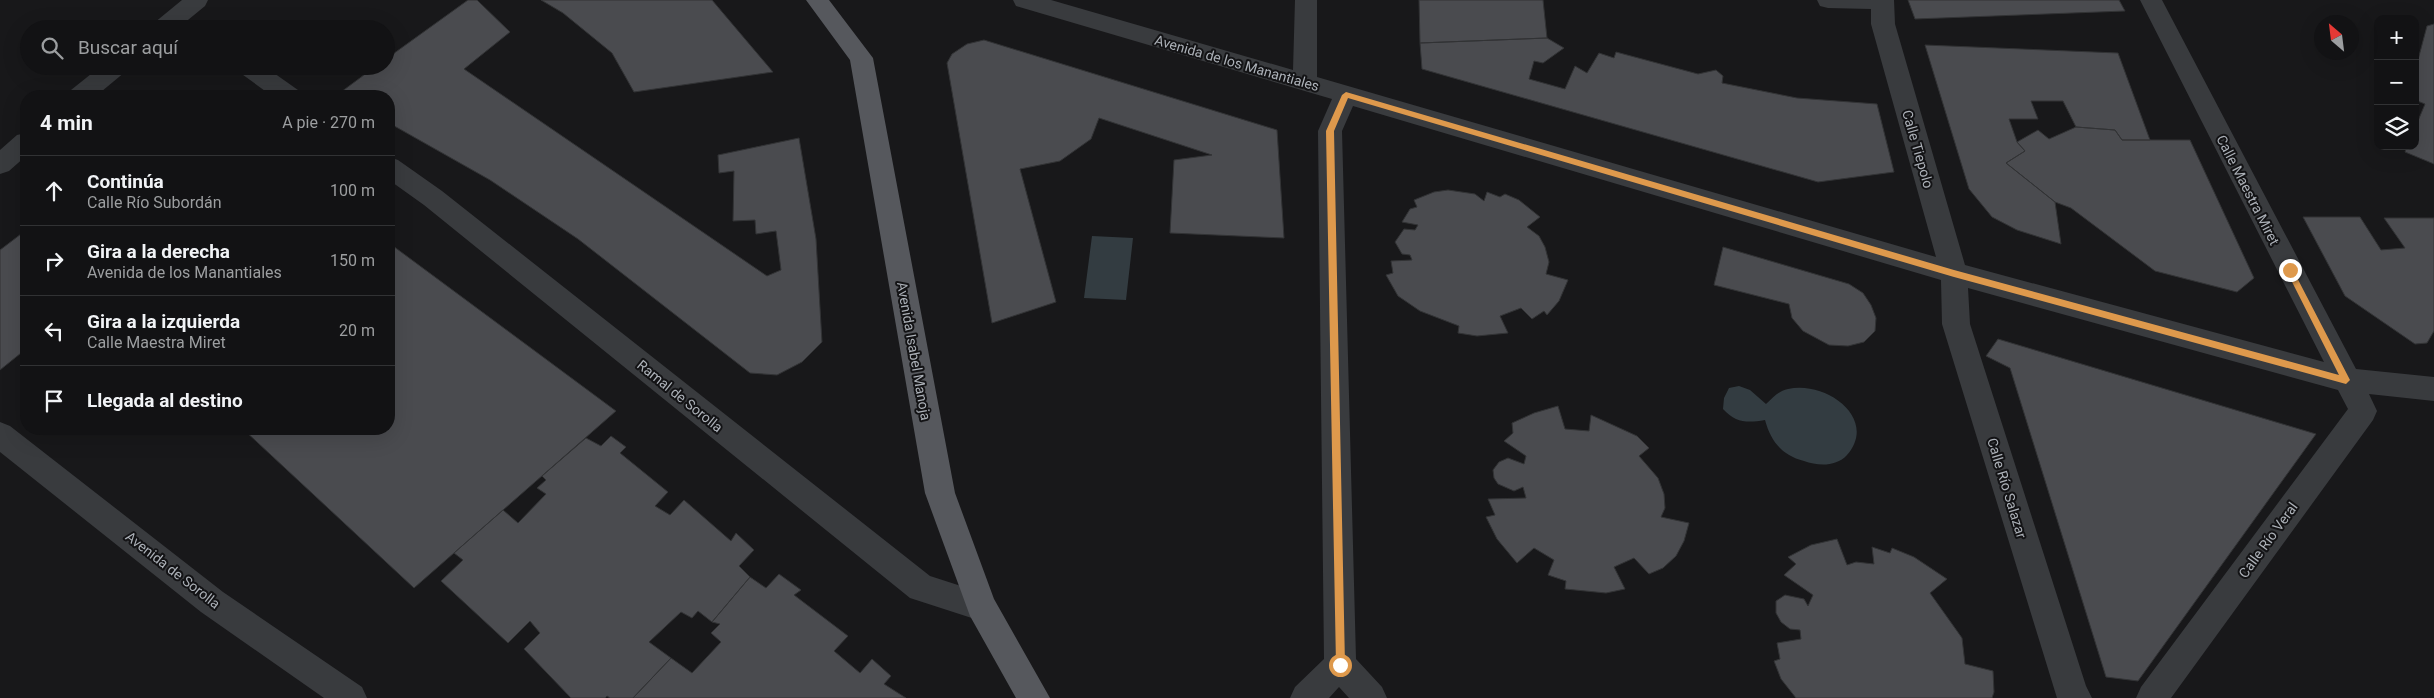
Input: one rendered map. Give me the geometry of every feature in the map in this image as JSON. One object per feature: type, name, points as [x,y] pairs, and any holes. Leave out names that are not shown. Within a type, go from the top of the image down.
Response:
[{"type":"main road","name":"Avenida Isabel Manoja","points":[[816,0],[861,58],[940,493],[981,606],[1034,698]]},
{"type":"street","points":[[176,20],[197,0]]},
{"type":"street","name":"Avenida de los Manantiales","points":[[1024,0],[1954,273],[2346,380],[2434,389]]},
{"type":"street","points":[[1304,83],[1306,0]]},
{"type":"street","points":[[1828,0],[1883,8]]},
{"type":"street","name":"Calle Maestra Miret","points":[[2151,0],[2346,380]]},
{"type":"street","name":"Calle Tiepolo","points":[[1883,8],[1954,273]]},
{"type":"street","points":[[87,90],[105,75]]},
{"type":"street","points":[[260,75],[281,90]]},
{"type":"street","points":[[1346,95],[1330,131],[1340,665],[1371,698]]},
{"type":"street","points":[[0,164],[20,147]]},
{"type":"street","name":"Ramal de Sorolla","points":[[395,171],[440,204],[921,588],[981,606]]},
{"type":"street","name":"Calle Río Salazar","points":[[1954,273],[1956,324],[2072,697],[2076,698]]},
{"type":"street","name":"Calle Río Veral","points":[[2152,698],[2363,411],[2346,380]]},
{"type":"street","name":"Avenida de Sorolla","points":[[0,435],[212,602],[351,698]]},
{"type":"street","points":[[1306,698],[1340,665]]},
{"type":"shaded area","points":[[1092,236],[1133,238],[1126,300],[1084,298]]},
{"type":"shaded area","points":[[1739,386],[1750,390],[1766,404],[1778,393],[1788,389],[1817,390],[1831,396],[1852,415],[1856,428],[1855,441],[1847,455],[1838,462],[1815,464],[1789,455],[1778,447],[1767,428],[1765,420],[1742,421],[1728,414],[1723,409],[1724,398],[1729,388]]},
{"type":"building","points":[[468,0],[477,0],[510,32],[464,69],[767,276],[781,270],[776,231],[756,234],[755,220],[733,221],[734,171],[719,173],[718,155],[799,138],[816,239],[822,342],[802,362],[777,375],[750,373],[578,239],[490,180],[395,126],[395,90],[344,90],[364,75],[395,75],[395,53]]},
{"type":"building","points":[[541,0],[712,0],[773,72],[634,92],[612,53],[563,13]]},
{"type":"building","points":[[1419,0],[1543,0],[1547,38],[1420,43]]},
{"type":"building","points":[[1908,0],[2119,0],[2125,11],[1915,19]]},
{"type":"building","points":[[2434,24],[2434,164],[2405,152],[2406,150],[2419,150],[2419,118],[2425,104],[2419,102],[2419,56],[2427,26]]},
{"type":"building","points":[[1547,38],[1564,48],[1543,63],[1534,61],[1529,79],[1565,89],[1575,66],[1587,73],[1599,53],[1614,58],[1616,52],[1698,74],[1716,70],[1723,76],[1722,83],[1797,98],[1877,104],[1894,172],[1818,182],[1422,69],[1420,43]]},
{"type":"building","points":[[984,40],[1277,130],[1284,238],[1170,233],[1174,160],[1212,155],[1099,118],[1091,139],[1060,161],[1020,169],[1056,302],[992,323],[947,63],[952,54],[967,44]]},
{"type":"building","points":[[1925,45],[2118,53],[2150,140],[2122,140],[2115,130],[2076,127],[2063,101],[2031,101],[2038,119],[2009,119],[2017,142],[2025,151],[2006,163],[2055,202],[2061,244],[2017,230],[1992,217],[1969,189]]},
{"type":"building","points":[[2076,127],[2115,130],[2122,140],[2190,140],[2254,278],[2237,292],[2155,271],[2071,208],[2055,202],[2006,163],[2025,151],[2017,142],[2038,130],[2049,139]]},
{"type":"building","points":[[1448,190],[1475,194],[1484,201],[1487,192],[1500,197],[1505,194],[1519,200],[1540,217],[1527,227],[1539,236],[1545,247],[1549,262],[1546,274],[1568,280],[1559,301],[1547,315],[1544,311],[1532,319],[1521,308],[1500,316],[1508,333],[1477,336],[1458,333],[1459,326],[1420,311],[1398,296],[1386,275],[1393,273],[1391,261],[1412,260],[1410,255],[1402,254],[1395,242],[1404,229],[1415,230],[1418,225],[1402,222],[1410,209],[1417,207],[1414,200],[1434,192]]},
{"type":"building","points":[[2303,217],[2360,217],[2381,250],[2405,248],[2384,218],[2434,218],[2434,331],[2427,343],[2415,344],[2345,296]]},
{"type":"building","points":[[20,235],[20,354],[0,370],[0,250]]},
{"type":"building","points":[[395,247],[616,411],[414,588],[249,435],[395,435]]},
{"type":"building","points":[[1723,247],[1849,284],[1863,293],[1871,305],[1876,318],[1875,331],[1864,342],[1848,346],[1829,345],[1803,331],[1792,318],[1789,304],[1714,285]]},
{"type":"building","points":[[1998,339],[2316,434],[2138,681],[2106,677],[2010,368],[1986,356]]},
{"type":"building","points":[[1558,406],[1565,429],[1589,431],[1591,415],[1637,436],[1649,448],[1639,456],[1658,478],[1664,494],[1665,508],[1661,517],[1689,523],[1684,541],[1676,556],[1663,568],[1649,574],[1634,558],[1614,567],[1625,589],[1606,593],[1565,589],[1566,581],[1548,575],[1554,560],[1534,548],[1517,563],[1497,539],[1486,517],[1495,515],[1488,499],[1526,498],[1523,487],[1514,491],[1498,484],[1494,478],[1493,470],[1499,462],[1508,458],[1524,464],[1526,456],[1504,441],[1513,433],[1512,423],[1534,413]]},
{"type":"building","points":[[611,436],[626,447],[620,453],[668,492],[655,506],[670,515],[684,500],[731,541],[736,533],[754,550],[739,566],[750,577],[712,622],[698,611],[692,618],[681,612],[649,642],[671,658],[633,698],[610,698],[607,696],[605,698],[571,698],[524,649],[540,633],[530,621],[508,643],[441,581],[463,560],[454,553],[503,510],[518,523],[546,494],[537,488],[546,480],[542,476],[586,438],[601,446]]},
{"type":"building","points":[[1837,539],[1847,565],[1856,562],[1874,564],[1872,547],[1890,553],[1892,548],[1914,557],[1947,579],[1930,593],[1962,638],[1965,664],[1993,671],[1994,692],[1992,698],[1796,698],[1781,679],[1774,661],[1780,659],[1777,643],[1801,639],[1800,630],[1790,629],[1781,622],[1776,613],[1776,601],[1785,595],[1804,599],[1808,606],[1813,595],[1784,575],[1796,564],[1788,557],[1811,545]]},
{"type":"building","points":[[779,574],[801,590],[794,595],[848,636],[834,651],[860,673],[872,659],[891,676],[884,684],[906,698],[633,698],[671,658],[692,673],[721,642],[711,633],[720,624],[712,622],[750,577],[766,588]]},
{"type":"route","points":[[1340,665],[1330,131],[1346,95],[1954,273],[2346,380],[2290,270]]}]
